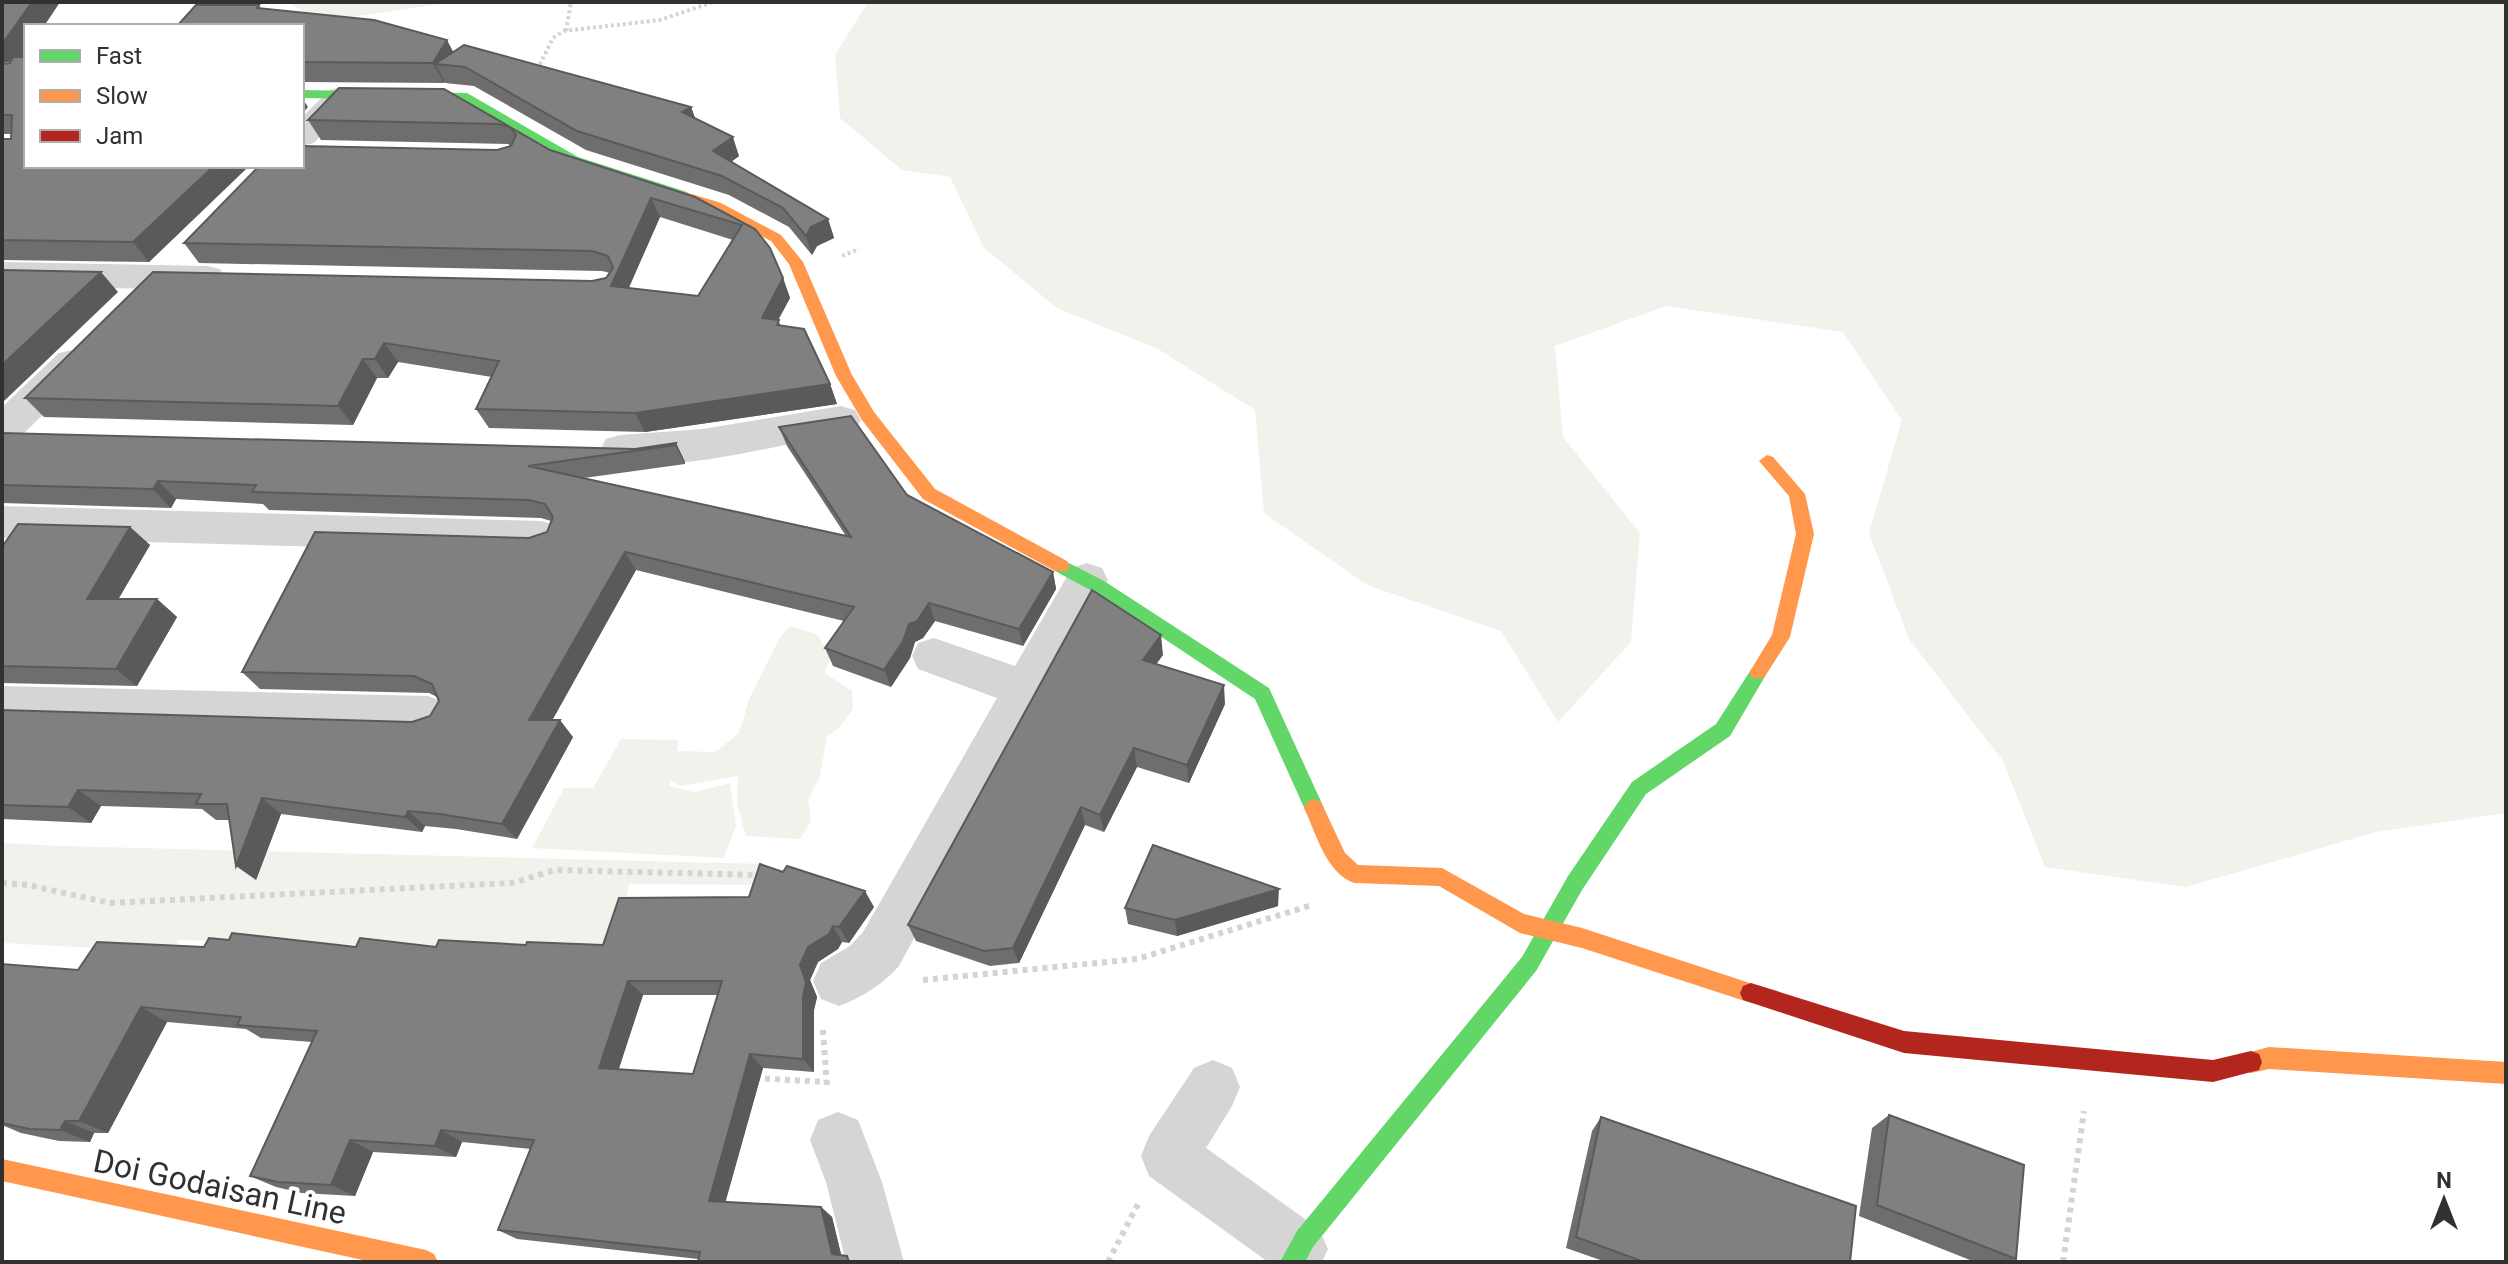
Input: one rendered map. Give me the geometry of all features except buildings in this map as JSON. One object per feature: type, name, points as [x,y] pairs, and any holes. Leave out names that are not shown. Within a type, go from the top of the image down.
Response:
[{"type":"street","points":[[304,94],[341,97],[462,96],[573,160],[716,206],[776,238],[796,262],[844,376],[868,416],[929,494],[1087,580],[1262,694],[1338,859],[1354,874],[1442,877],[1520,923],[1548,929],[1904,1042],[2213,1071],[2269,1058],[2506,1073]]},
{"type":"street","points":[[304,134],[341,97]]},
{"type":"street","points":[[125,310],[192,244]]},
{"type":"street","points":[[2,274],[245,279]]},
{"type":"street","points":[[2,432],[91,343]]},
{"type":"street","points":[[582,449],[645,450],[721,441],[868,416]]},
{"type":"street","points":[[2,432],[45,436]]},
{"type":"street","points":[[1213,1087],[1169,1156],[1296,1256],[1529,964],[1548,929],[1639,788],[1723,730],[1781,637],[1805,534],[1797,494],[1767,461]]},
{"type":"street","points":[[2,522],[541,537]]},
{"type":"street","points":[[839,981],[868,963],[881,949],[1087,580]]},
{"type":"street","points":[[934,656],[1026,689]]},
{"type":"street","points":[[2,705],[428,716]]},
{"type":"street","points":[[838,1140],[854,1182],[875,1262]]},
{"type":"street","name":"Doi Godaisan Line","points":[[2,1170],[426,1262]]},
{"type":"path","points":[[566,31],[571,2]]},
{"type":"path","points":[[506,122],[515,114],[553,38],[566,31],[670,17],[699,10],[713,2]]},
{"type":"path","points":[[2,883],[28,885],[110,903],[512,883],[555,870],[777,875]]},
{"type":"path","points":[[838,1140],[826,1082],[822,1016],[829,993],[839,981],[871,985],[1137,959],[1341,896],[1354,874]]},
{"type":"path","points":[[2063,1262],[2092,1059]]},
{"type":"path","points":[[739,1077],[826,1082]]},
{"type":"path","points":[[1108,1262],[1128,1219],[1169,1156]]},
{"type":"shaded area","points":[[289,2],[453,2],[318,22]]},
{"type":"shaded area","points":[[868,2],[2506,2],[2506,813],[2376,832],[2186,887],[2045,867],[2003,761],[1909,639],[1869,533],[1902,420],[1843,332],[1666,306],[1555,346],[1563,437],[1640,533],[1631,642],[1558,722],[1501,631],[1367,585],[1264,513],[1255,410],[1158,349],[1057,308],[984,248],[950,177],[902,170],[840,118],[835,55]]},
{"type":"shaded area","points":[[790,626],[816,634],[831,655],[825,673],[852,691],[853,709],[838,729],[827,736],[820,776],[808,800],[811,821],[800,839],[746,836],[737,805],[738,776],[679,786],[670,780],[669,786],[694,792],[730,783],[736,826],[724,858],[532,848],[564,788],[593,788],[621,739],[678,740],[677,751],[715,752],[739,733],[750,697],[779,639]]},
{"type":"shaded area","points":[[2,843],[764,864],[762,885],[629,884],[616,951],[179,940],[173,952],[2,943]]},
{"type":"traffic: fast","points":[[304,94],[462,96],[573,160],[682,195]]},
{"type":"traffic: fast","points":[[1061,566],[1098,586],[1262,694],[1314,808]]},
{"type":"traffic: fast","points":[[1292,1262],[1305,1239],[1529,964],[1575,883],[1639,788],[1723,730],[1758,673]]},
{"type":"traffic: slow","points":[[682,195],[716,206],[776,238],[796,262],[844,376],[868,416],[929,494],[1061,566]]},
{"type":"traffic: slow","points":[[1758,673],[1781,637],[1805,534],[1797,494],[1767,461]]},
{"type":"traffic: slow","points":[[1314,808],[1338,859],[1354,874],[1442,877],[1520,923],[1582,938],[1751,993]]},
{"type":"traffic: slow","points":[[2251,1062],[2269,1058],[2506,1073]]},
{"type":"traffic: slow","points":[[2,1170],[426,1262]]},
{"type":"traffic: jam","points":[[1751,993],[1904,1042],[2213,1071],[2251,1062]]}]
